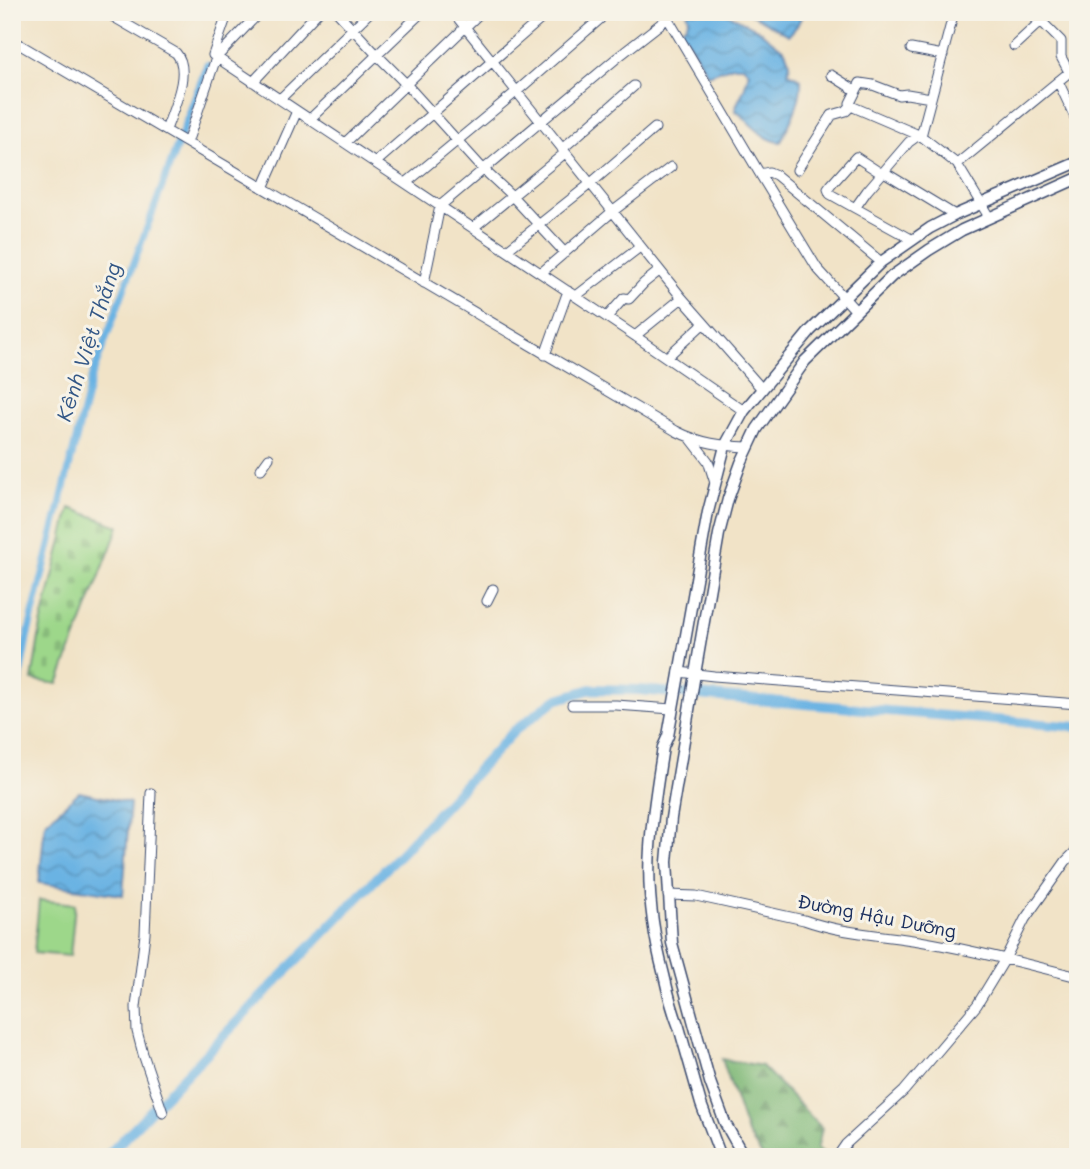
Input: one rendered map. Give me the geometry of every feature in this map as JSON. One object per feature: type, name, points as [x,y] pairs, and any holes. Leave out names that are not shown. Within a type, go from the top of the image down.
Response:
[{"type":"main road","points":[[734,1139],[719,1152],[701,1104],[680,1027],[674,1016],[653,926],[649,861],[663,747],[668,736],[708,512],[725,446],[744,411],[810,331],[881,262],[955,215],[1078,162]]},
{"type":"main road","points":[[738,1155],[710,1083],[672,943],[667,862],[671,818],[690,703],[719,534],[728,499],[757,429],[805,361],[892,276],[951,237],[989,217],[1078,178]]},
{"type":"street","points":[[105,12],[176,53],[181,59],[184,73],[167,130]]},
{"type":"street","points":[[228,12],[213,55],[216,58],[507,250],[744,411]]},
{"type":"street","points":[[187,143],[216,58],[260,12]]},
{"type":"street","points":[[253,82],[318,12]]},
{"type":"street","points":[[337,12],[565,253]]},
{"type":"street","points":[[280,100],[370,12]]},
{"type":"street","points":[[310,119],[422,12]]},
{"type":"street","points":[[453,12],[681,298],[762,389]]},
{"type":"street","points":[[345,143],[481,12]]},
{"type":"street","points":[[375,163],[549,12]]},
{"type":"street","points":[[855,208],[912,140],[920,136],[954,12]]},
{"type":"street","points":[[424,284],[440,206],[666,15],[817,268],[856,310]]},
{"type":"street","points":[[1014,46],[1044,17],[1060,41],[1061,57],[1069,72]]},
{"type":"street","points":[[406,183],[600,19]]},
{"type":"street","points":[[12,40],[691,439],[725,446],[748,447]]},
{"type":"street","points":[[911,49],[943,55]]},
{"type":"street","points":[[957,164],[1078,65]]},
{"type":"street","points":[[831,75],[855,90]]},
{"type":"street","points":[[1058,81],[1078,124]]},
{"type":"street","points":[[851,106],[849,102],[859,83],[873,85],[899,95],[931,98]]},
{"type":"street","points":[[473,228],[564,151],[634,86]]},
{"type":"street","points":[[851,106],[920,136],[957,164],[989,217]]},
{"type":"street","points":[[797,170],[832,115],[846,111],[851,106]]},
{"type":"street","points":[[263,188],[296,111]]},
{"type":"street","points":[[507,250],[655,128]]},
{"type":"street","points":[[913,240],[830,194],[828,189],[856,156],[955,215]]},
{"type":"street","points":[[541,273],[612,212],[671,167]]},
{"type":"street","points":[[760,174],[774,174],[881,262]]},
{"type":"street","points":[[545,355],[572,294],[640,247]]},
{"type":"street","points":[[607,317],[624,298],[629,299],[660,271]]},
{"type":"street","points":[[635,336],[681,298]]},
{"type":"street","points":[[667,357],[704,323]]},
{"type":"street","points":[[691,439],[708,461],[715,484]]},
{"type":"street","points":[[261,469],[268,457]]},
{"type":"street","points":[[487,601],[493,589]]},
{"type":"street","points":[[679,672],[1078,704]]},
{"type":"street","points":[[572,705],[673,705]]},
{"type":"street","points":[[151,793],[145,934],[136,1007],[137,1031],[163,1112]]},
{"type":"street","points":[[837,1157],[846,1144],[904,1091],[958,1030],[1005,959],[1025,919],[1066,861],[1078,849]]},
{"type":"street","name":"Đường Hậu Dưỡng","points":[[668,895],[696,896],[821,926],[924,942],[1078,977]]},
{"type":"green space","points":[[70,508],[119,526],[58,684],[32,680],[41,625]]},
{"type":"green space","points":[[39,900],[75,904],[70,956],[34,953]]},
{"type":"green space","points":[[722,1059],[762,1066],[822,1128],[817,1149],[830,1157],[763,1157],[747,1133]]},
{"type":"water","points":[[687,12],[724,12],[757,29],[785,51],[790,63],[788,73],[801,79],[801,88],[795,112],[781,142],[763,135],[736,111],[749,72],[743,66],[733,66],[708,75],[681,30],[689,18]]},
{"type":"water","points":[[747,12],[798,12],[802,15],[789,35]]},
{"type":"water","points":[[79,792],[130,803],[123,895],[39,883],[45,823]]},
{"type":"waterway","name":"Kênh Việt Thắng","points":[[12,720],[27,638],[91,379],[207,65]]},
{"type":"waterway","points":[[106,1157],[404,850],[514,731],[555,700],[591,689],[639,690],[1078,727]]}]
